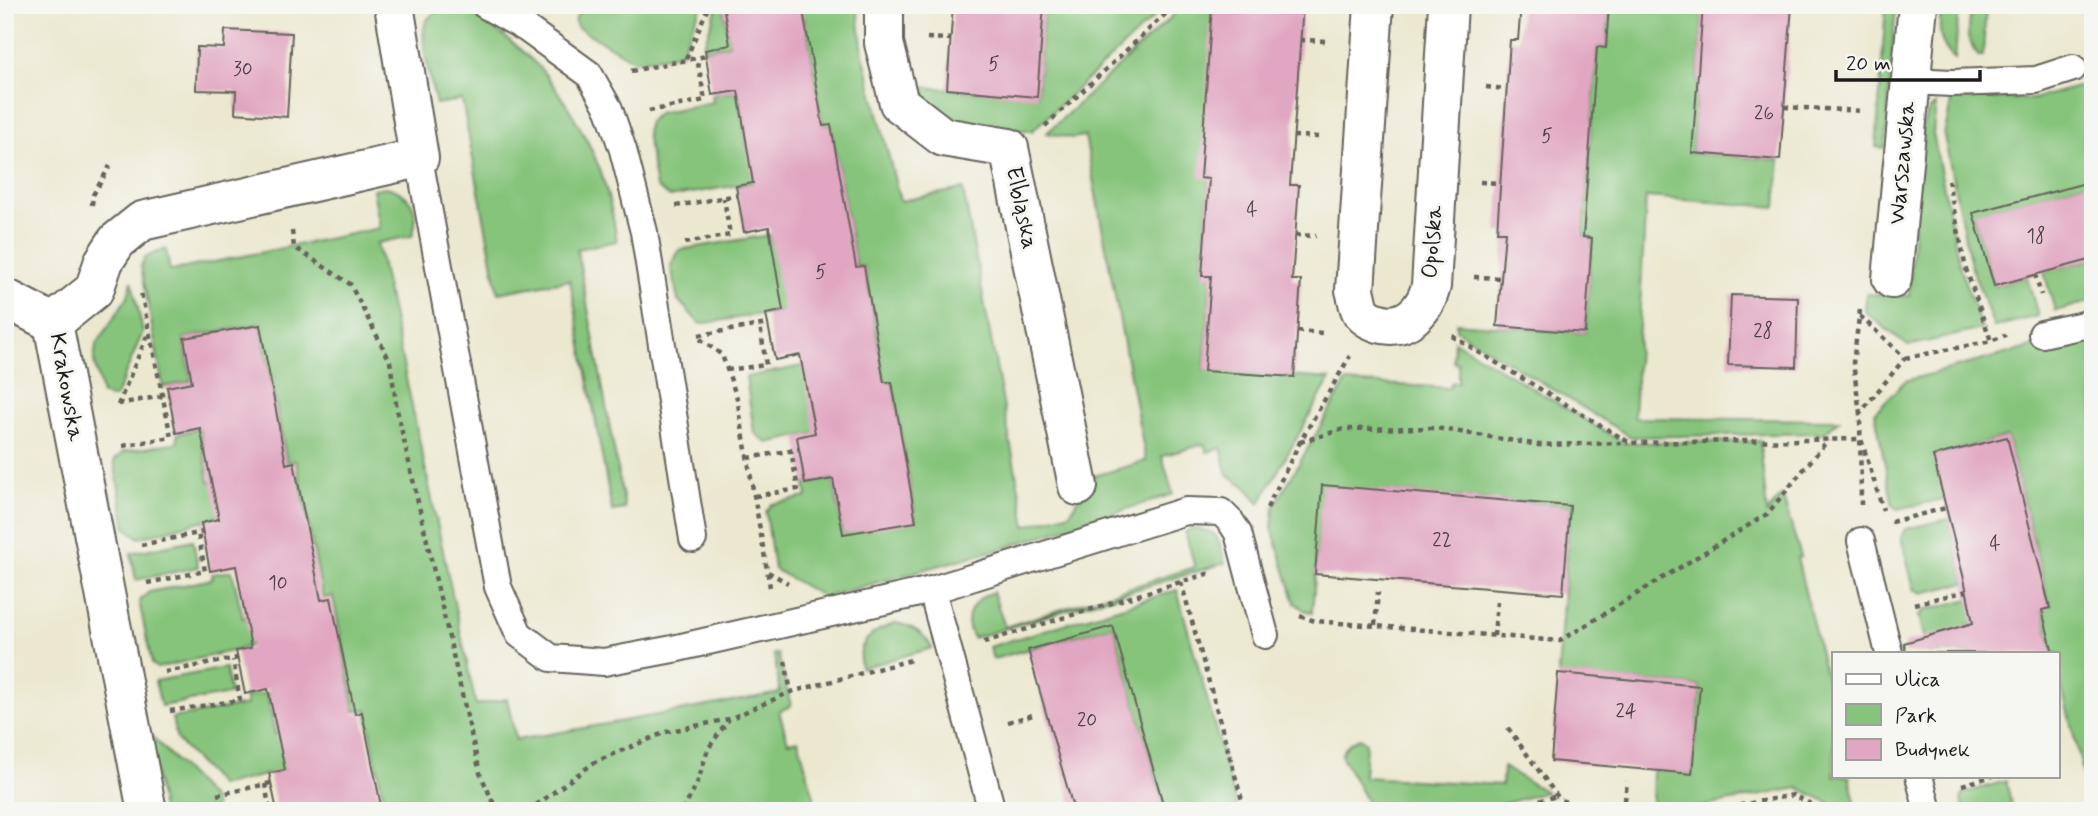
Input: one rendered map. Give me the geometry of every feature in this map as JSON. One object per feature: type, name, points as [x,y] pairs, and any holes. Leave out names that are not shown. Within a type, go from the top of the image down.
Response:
[{"type":"street","points":[[394,5],[419,158]]},
{"type":"street","name":"Elbląska","points":[[884,5],[884,43],[899,103],[943,137],[1009,148],[1078,486]]},
{"type":"street","points":[[1374,5],[1356,290],[1361,312],[1371,320],[1387,325],[1402,324],[1416,314]]},
{"type":"street","name":"Opolska","points":[[1416,314],[1427,301],[1431,286],[1448,5]]},
{"type":"street","name":"Warszawska","points":[[1892,279],[1918,5]]},
{"type":"street","name":"Krakowska","points":[[148,811],[53,323],[94,290],[104,261],[117,242],[142,221],[419,158]]},
{"type":"street","points":[[5,298],[53,323]]},
{"type":"lane","points":[[485,5],[527,29],[589,74],[609,109],[623,150],[644,232],[694,539]]},
{"type":"lane","points":[[1910,81],[1952,83],[2036,80],[2073,68]]},
{"type":"lane","points":[[419,158],[498,587],[519,634],[551,658],[604,662],[932,590],[1186,511],[1221,512],[1231,522],[1238,533],[1265,635]]},
{"type":"lane","points":[[2042,334],[2093,323]]},
{"type":"lane","points":[[1861,541],[1889,652]]},
{"type":"lane","points":[[932,590],[992,811]]},
{"type":"lane","points":[[1920,778],[1928,811]]},
{"type":"path","points":[[568,11],[589,5]]},
{"type":"path","points":[[686,60],[709,5]]},
{"type":"path","points":[[1009,148],[1041,130],[1175,5]]},
{"type":"path","points":[[622,72],[706,56]]},
{"type":"path","points":[[641,113],[705,100],[697,58]]},
{"type":"path","points":[[1784,107],[1872,111]]},
{"type":"path","points":[[1947,175],[1966,269],[1991,341]]},
{"type":"path","points":[[284,188],[295,247],[350,284],[390,361],[397,410],[480,773],[497,811]]},
{"type":"path","points":[[675,206],[738,195]]},
{"type":"path","points":[[682,243],[730,235],[724,198]]},
{"type":"path","points":[[113,448],[171,437],[165,396],[140,284]]},
{"type":"path","points":[[1416,314],[1630,443]]},
{"type":"path","points":[[1860,315],[1905,358]]},
{"type":"path","points":[[1238,533],[1261,520],[1300,442],[1371,320]]},
{"type":"path","points":[[768,324],[695,335],[722,355],[737,398],[791,692]]},
{"type":"path","points":[[727,370],[766,365],[760,325]]},
{"type":"path","points":[[118,405],[149,331]]},
{"type":"path","points":[[1861,541],[1860,412],[1905,358],[2042,334]]},
{"type":"path","points":[[105,407],[165,396]]},
{"type":"path","points":[[1300,442],[1344,429],[1436,428],[1539,445],[1861,439]]},
{"type":"path","points":[[1295,613],[1315,621],[1560,641],[1767,514],[1828,440]]},
{"type":"path","points":[[748,458],[799,449]]},
{"type":"path","points":[[755,496],[798,489],[791,451]]},
{"type":"path","points":[[1887,523],[1947,508]]},
{"type":"path","points":[[133,547],[201,533],[205,571],[140,584]]},
{"type":"path","points":[[528,811],[595,762],[666,732],[729,719],[791,692],[982,642],[1245,563]]},
{"type":"path","points":[[1181,582],[1245,811]]},
{"type":"path","points":[[1375,625],[1378,592]]},
{"type":"path","points":[[1907,606],[1967,592]]},
{"type":"path","points":[[1494,636],[1497,602]]},
{"type":"path","points":[[156,673],[235,659],[240,700],[164,712]]},
{"type":"path","points":[[1004,723],[1033,715]]},
{"type":"path","points":[[683,811],[698,781],[708,749],[729,719]]},
{"type":"path","points":[[1508,727],[1560,800],[1601,811]]},
{"type":"path","points":[[1951,788],[1986,778]]},
{"type":"path","points":[[1624,811],[1627,781]]},
{"type":"path","points":[[217,795],[268,784],[270,811]]},
{"type":"path","points":[[1710,811],[1793,795],[1825,811]]},
{"type":"path","points":[[1501,811],[1557,796]]},
{"type":"green space","points":[[606,5],[702,5],[680,54],[635,61],[577,27],[575,22],[578,13]]},
{"type":"green space","points":[[718,5],[723,5],[730,44],[705,50],[704,44]]},
{"type":"green space","points":[[802,5],[857,5],[863,54],[900,201],[963,189],[1026,526],[1070,513],[1090,477],[1146,461],[1085,136],[1072,138],[1047,133],[1184,5],[1212,5],[1209,179],[1202,275],[1211,276],[1204,370],[1330,379],[1260,503],[1246,487],[1228,475],[1221,448],[1207,452],[1204,444],[1162,456],[1173,494],[1010,546],[824,597],[774,569],[766,512],[772,504],[807,497],[805,484],[833,479],[843,533],[916,521],[892,382],[884,382],[864,266],[856,267],[831,126],[823,126]]},
{"type":"green space","points":[[1044,5],[1167,5],[1032,131],[943,122],[909,86],[1037,96]]},
{"type":"green space","points":[[1609,5],[1703,5],[1692,153],[1780,160],[1776,207],[1646,197],[1634,418],[1839,420],[1824,433],[1631,437],[1456,330],[1456,323],[1585,333],[1592,238],[1583,237],[1597,47],[1606,48]]},
{"type":"green space","points":[[1886,5],[1896,5],[1885,148],[1876,147]]},
{"type":"green space","points":[[1941,5],[1959,5],[1955,59],[1942,41]]},
{"type":"green space","points":[[1971,5],[1986,5],[1983,56],[1978,56],[1968,37]]},
{"type":"green space","points":[[448,7],[471,13],[485,21],[541,69],[578,124],[600,171],[617,241],[577,249],[625,509],[612,511],[570,280],[498,293],[462,100],[436,104],[426,62],[426,22],[433,14]]},
{"type":"green space","points":[[2093,50],[2093,181],[1973,214],[1994,286],[2027,277],[2038,316],[1994,327],[1971,266],[1944,136],[1952,98],[2033,99],[2092,83]]},
{"type":"green space","points":[[738,91],[746,143],[761,181],[670,197],[656,187],[646,132],[649,122],[658,113],[713,102],[712,95]]},
{"type":"green space","points":[[1936,104],[1933,134],[1960,268],[1982,329],[1908,346],[1865,312],[1866,294],[1909,296],[1921,128],[1930,109]]},
{"type":"green space","points":[[385,187],[401,193],[412,204],[414,211],[412,236],[377,243],[476,705],[507,699],[516,740],[780,693],[774,654],[778,654],[791,706],[779,711],[788,742],[798,740],[818,811],[386,811],[366,709],[355,711],[333,596],[323,598],[296,461],[287,462],[260,324],[184,338],[191,381],[163,387],[141,266],[145,257],[166,249],[170,271],[380,228],[373,189]]},
{"type":"green space","points":[[770,235],[792,309],[700,324],[678,300],[671,266],[679,250]]},
{"type":"green space","points":[[2093,259],[2093,301],[2055,311],[2044,272]]},
{"type":"green space","points":[[132,281],[143,332],[116,396],[110,398],[102,394],[94,361],[96,345],[128,296]]},
{"type":"green space","points":[[2093,336],[2093,794],[2089,795],[2060,681],[2060,652],[2053,652],[2042,610],[2050,607],[2007,437],[1934,456],[1944,499],[1898,509],[1893,506],[1875,412],[1905,381],[2054,341]]},
{"type":"green space","points":[[1454,341],[1624,443],[1760,441],[1767,513],[1782,495],[1801,557],[1797,558],[1832,703],[1832,778],[1849,778],[1857,811],[1847,811],[1798,788],[1680,811],[1652,811],[1653,770],[1692,773],[1700,686],[1558,674],[1570,506],[1323,486],[1312,613],[1295,603],[1272,528],[1274,507],[1346,382],[1450,388],[1451,383],[1458,382],[1458,363],[1453,362]]},
{"type":"green space","points":[[803,366],[825,431],[767,443],[754,432],[746,377]]},
{"type":"green space","points":[[200,429],[209,482],[217,483],[223,515],[139,538],[126,528],[114,461],[123,452],[178,442],[177,434]]},
{"type":"green space","points":[[1949,519],[1965,583],[1922,593],[1914,589],[1901,537],[1905,529]]},
{"type":"green space","points":[[1192,529],[1208,531],[1217,537],[1225,563],[973,638],[968,623],[971,610],[980,599],[993,592],[1005,627],[1195,567],[1185,532]]},
{"type":"green space","points":[[193,540],[198,567],[136,580],[131,553]]},
{"type":"green space","points":[[232,571],[243,618],[250,617],[256,643],[157,668],[152,664],[139,601],[149,592],[213,579],[212,574]]},
{"type":"green space","points":[[1177,590],[1238,811],[1165,811],[1113,626],[993,659],[989,647]]},
{"type":"green space","points":[[1969,599],[1975,622],[1966,625],[1973,652],[1928,652],[1919,616],[1923,611]]},
{"type":"green space","points":[[897,623],[918,631],[932,648],[861,668],[861,650],[868,638]]},
{"type":"green space","points":[[226,668],[230,694],[161,706],[155,681]]},
{"type":"green space","points":[[267,693],[275,734],[282,734],[293,768],[220,786],[177,740],[172,718],[247,705],[245,696]]},
{"type":"green space","points":[[148,732],[214,801],[215,808],[162,811]]},
{"type":"green space","points":[[1360,738],[1366,743],[1364,777],[1502,785],[1503,767],[1546,792],[1478,811],[1352,811],[1367,802],[1341,755],[1348,745]]},
{"type":"green space","points":[[2006,781],[2013,811],[1964,811],[1961,799],[1964,793]]},
{"type":"building","points":[[723,5],[802,5],[823,126],[831,125],[856,267],[864,266],[884,382],[892,382],[916,522],[843,534],[833,479],[805,484],[797,437],[815,433],[800,355],[775,360],[766,314],[783,311],[769,227],[744,232],[736,186],[753,183],[738,91],[712,95],[705,50],[730,45]]},
{"type":"building","points":[[953,5],[1044,5],[1037,97],[947,89]]},
{"type":"building","points":[[1212,5],[1303,5],[1290,185],[1299,185],[1292,280],[1301,280],[1294,377],[1204,371],[1211,276],[1202,276],[1209,179],[1200,178]]},
{"type":"building","points":[[1521,5],[1609,5],[1606,48],[1597,47],[1583,237],[1592,238],[1585,333],[1497,326],[1505,232],[1497,232],[1510,40],[1518,40]]},
{"type":"building","points":[[1703,5],[1792,5],[1780,160],[1692,153]]},
{"type":"building","points":[[225,30],[292,33],[287,117],[235,113],[236,91],[196,90],[197,47],[224,48]]},
{"type":"building","points":[[2093,181],[2093,259],[1994,286],[1973,213]]},
{"type":"building","points":[[1731,295],[1798,297],[1796,367],[1728,365]]},
{"type":"building","points":[[260,325],[286,464],[294,462],[321,600],[331,598],[355,714],[362,712],[382,811],[277,811],[269,773],[285,770],[268,689],[245,694],[236,651],[251,648],[236,566],[210,571],[201,523],[219,519],[200,428],[176,433],[167,387],[192,382],[184,338]]},
{"type":"building","points":[[2007,437],[2050,608],[2042,610],[2053,652],[1906,652],[1904,643],[1973,623],[1933,456]]},
{"type":"building","points":[[1322,485],[1570,506],[1563,594],[1315,574]]},
{"type":"building","points":[[1113,626],[1165,811],[1074,811],[1028,650]]},
{"type":"building","points":[[1558,673],[1700,686],[1692,774],[1551,761]]}]
